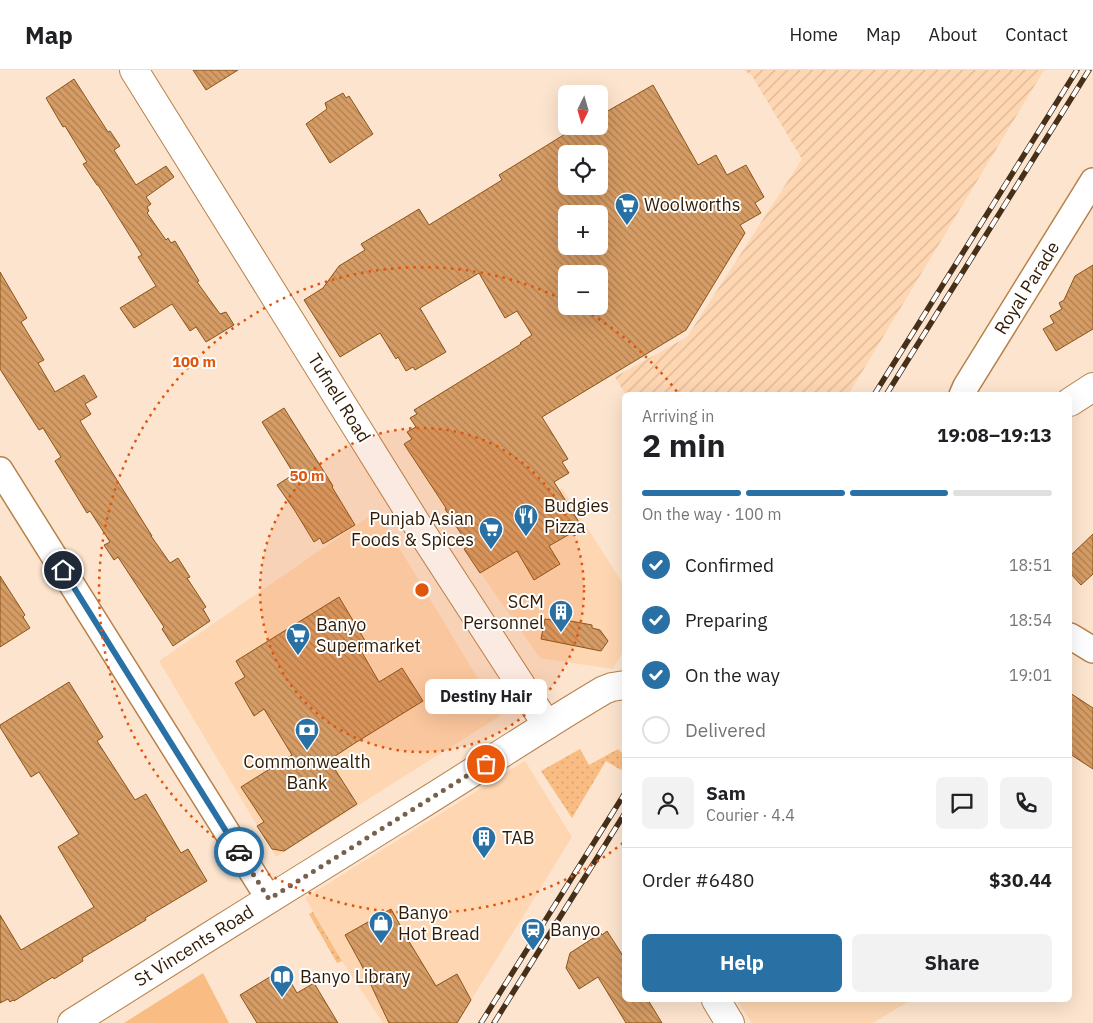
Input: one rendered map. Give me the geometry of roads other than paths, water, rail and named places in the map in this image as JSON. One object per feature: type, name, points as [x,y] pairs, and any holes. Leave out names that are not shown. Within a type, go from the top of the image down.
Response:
[{"type":"street","name":"Tufnell Road","points":[[134,70],[423,534],[546,725]]},
{"type":"street","name":"Royal Parade","points":[[963,392],[1093,181]]},
{"type":"street","points":[[1072,401],[1093,387]]},
{"type":"street","points":[[0,470],[269,899]]},
{"type":"street","points":[[1072,637],[1093,650]]},
{"type":"street","name":"St Vincents Road","points":[[72,1023],[546,725],[604,690],[622,686]]},
{"type":"street","points":[[717,1002],[730,1023]]},
{"type":"railway","points":[[876,392],[1077,70]]},
{"type":"railway","points":[[888,392],[1089,70]]},
{"type":"railway","points":[[481,1023],[622,798]]},
{"type":"railway","points":[[494,1023],[622,818]]},
{"type":"place","name":"Woolworths","points":[[627,226]]},
{"type":"place","name":"Budgies Pizza","points":[[526,537]]},
{"type":"place","name":"Punjab Asian Foods & Spices","points":[[491,550]]},
{"type":"place","name":"SCM Personnel","points":[[561,633]]},
{"type":"place","name":"Banyo Supermarket","points":[[298,656]]},
{"type":"place","name":"Commonwealth Bank","points":[[307,751]]},
{"type":"place","name":"Destiny Hair","points":[[486,764]]},
{"type":"place","name":"TAB","points":[[484,859]]},
{"type":"place","name":"Banyo Hot Bread","points":[[381,944]]},
{"type":"place","name":"Banyo","points":[[533,951]]},
{"type":"place","name":"Banyo Library","points":[[282,998]]}]
